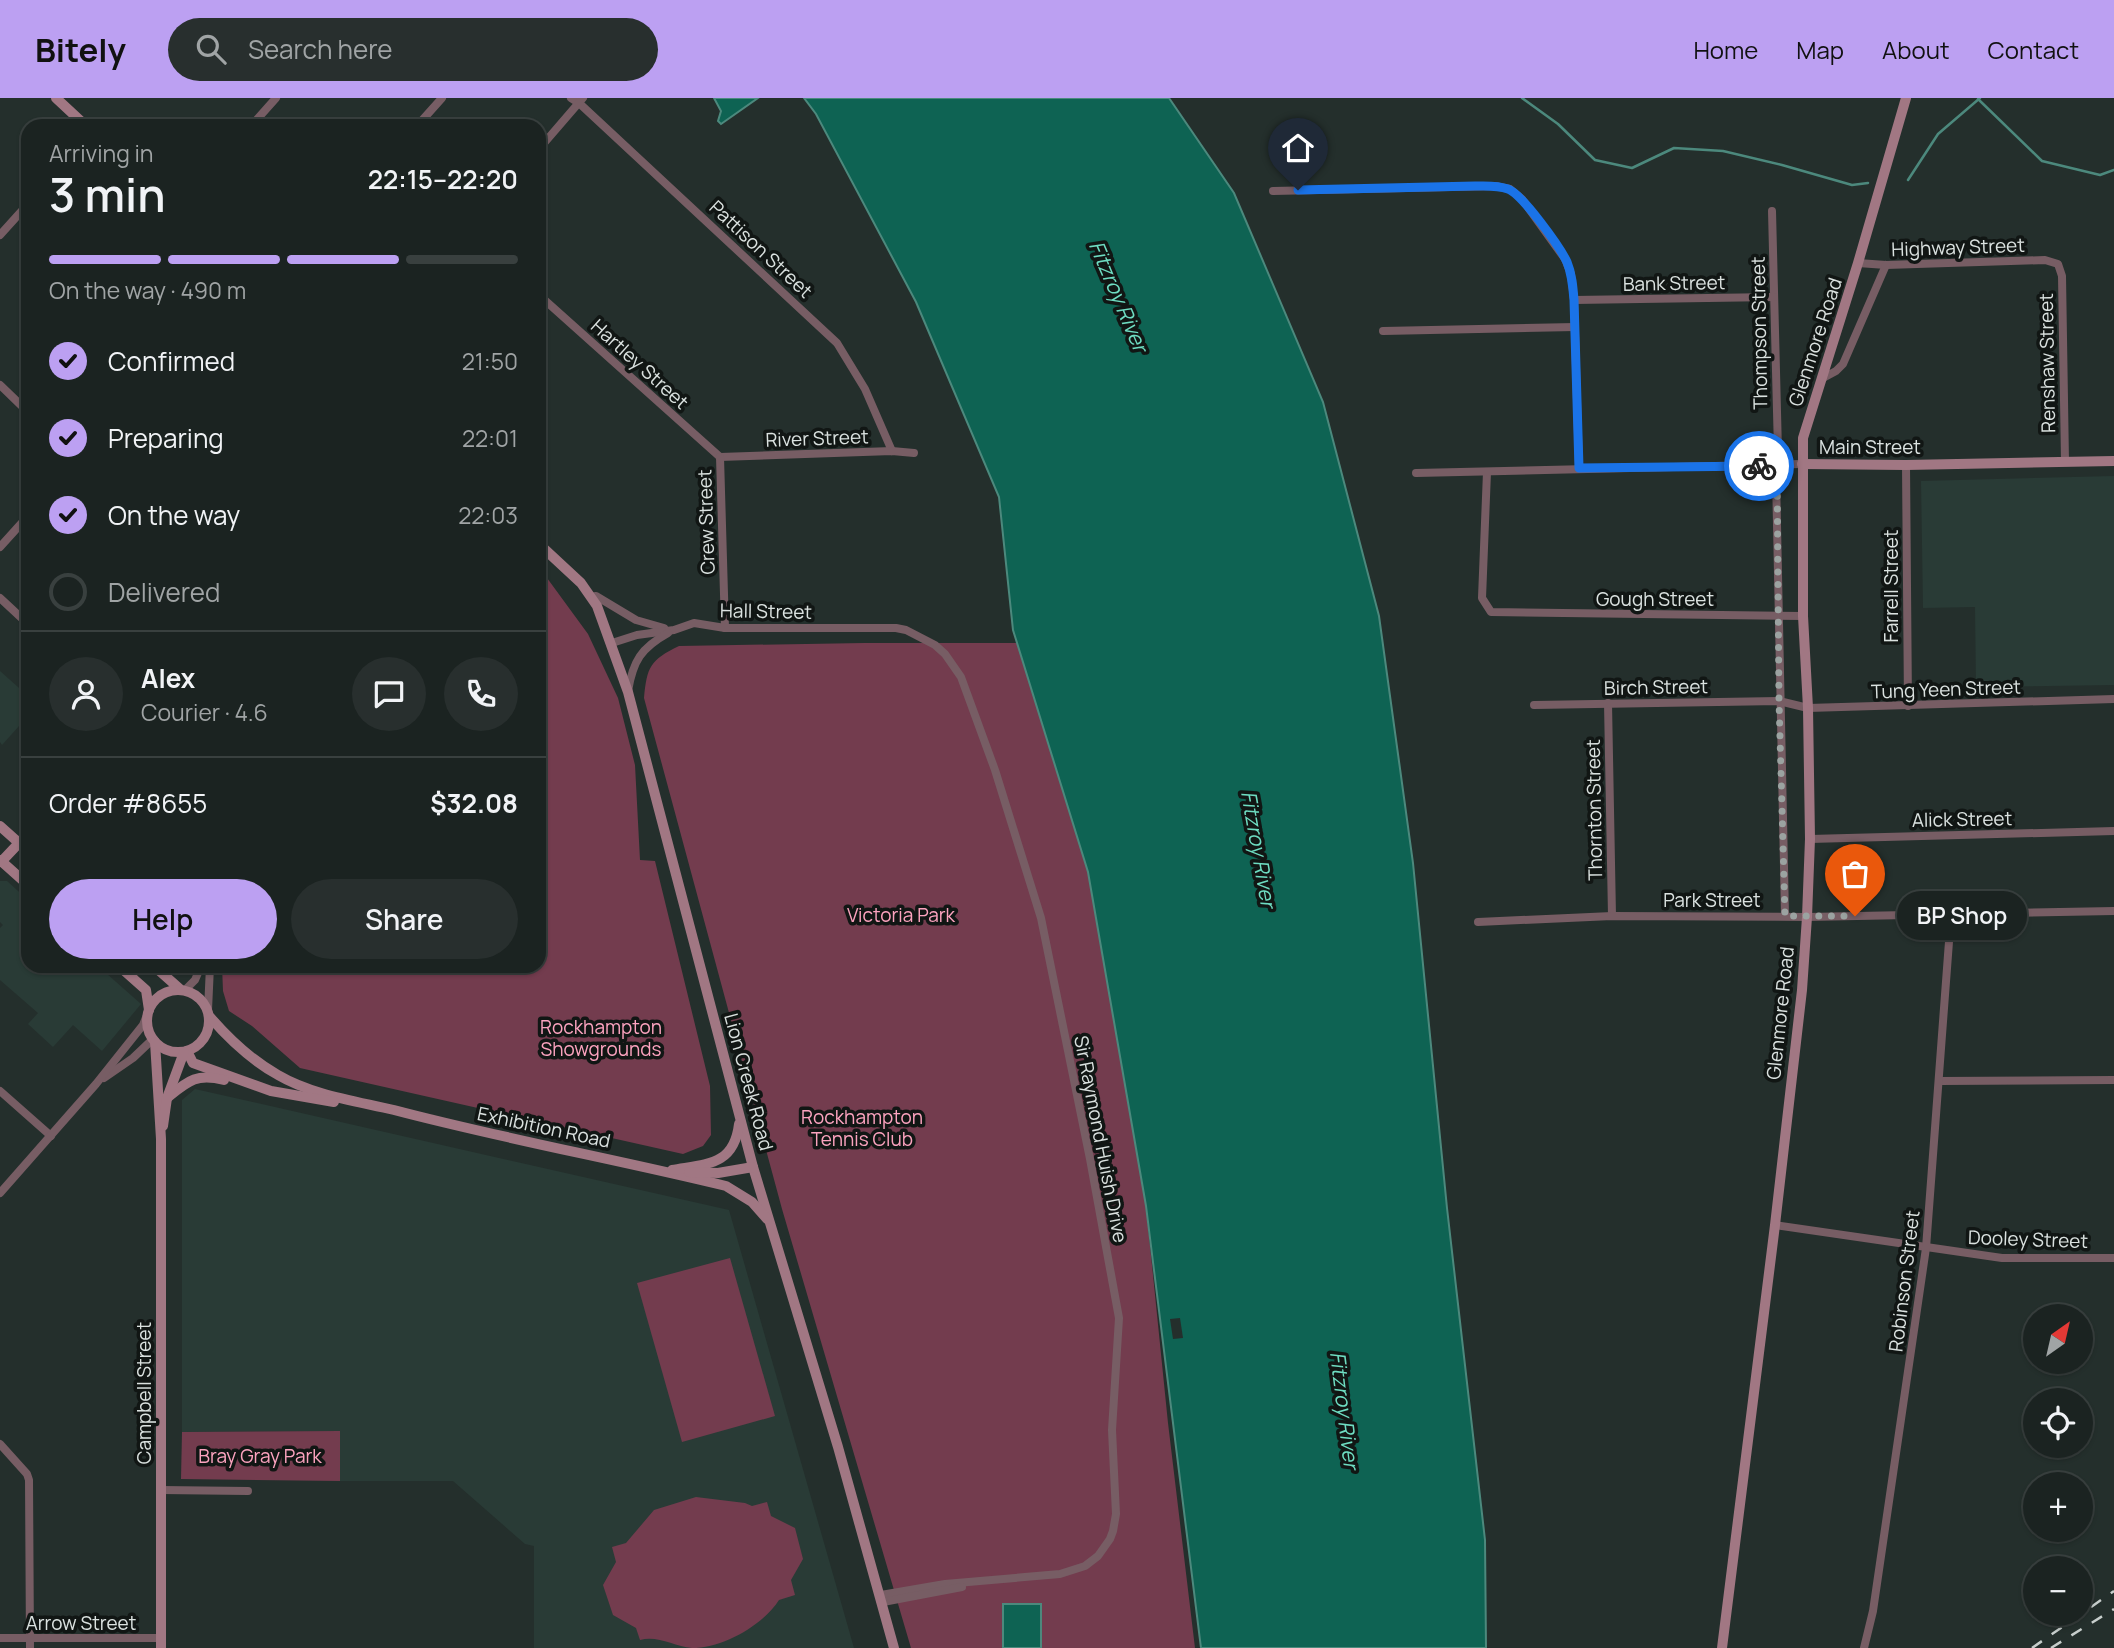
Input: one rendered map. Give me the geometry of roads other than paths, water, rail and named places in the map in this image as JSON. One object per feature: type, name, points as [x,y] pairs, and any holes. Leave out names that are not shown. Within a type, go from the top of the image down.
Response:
[{"type":"street","points":[[56,98],[78,119]]},
{"type":"street","points":[[257,119],[276,98]]},
{"type":"street","points":[[423,119],[442,98]]},
{"type":"street","name":"Glenmore Road","points":[[1722,1648],[1775,1225],[1802,990],[1807,917],[1810,839],[1808,708],[1803,616],[1802,464],[1805,432],[1906,98]]},
{"type":"street","points":[[546,140],[578,100]]},
{"type":"street","name":"Pattison Street","points":[[578,100],[837,343],[865,389],[892,451]]},
{"type":"street","points":[[1273,191],[1495,186],[1510,189],[1522,199],[1565,259],[1571,274],[1579,468]]},
{"type":"street","name":"Thompson Street","points":[[1772,211],[1785,916]]},
{"type":"street","points":[[0,235],[21,212]]},
{"type":"street","name":"Highway Street","points":[[1858,262],[1886,265],[2045,260],[2058,264]]},
{"type":"street","name":"Renshaw Street","points":[[2058,264],[2062,276],[2065,462]]},
{"type":"street","points":[[1823,378],[1843,364],[1886,265]]},
{"type":"street","name":"Bank Street","points":[[1574,300],[1774,297]]},
{"type":"street","name":"Hartley Street","points":[[546,301],[720,457]]},
{"type":"street","points":[[1383,331],[1575,327]]},
{"type":"street","points":[[0,386],[21,406]]},
{"type":"street","name":"River Street","points":[[720,457],[892,451],[914,453]]},
{"type":"street","name":"Crew Street","points":[[720,457],[725,628]]},
{"type":"street","name":"Main Street","points":[[1416,472],[1777,464],[1906,466],[2114,461]]},
{"type":"street","name":"Farrell Street","points":[[1906,466],[1908,706]]},
{"type":"street","name":"Gough Street","points":[[1488,472],[1482,598],[1491,612],[1803,616]]},
{"type":"street","points":[[0,547],[21,524]]},
{"type":"street","name":"Lion Creek Road","points":[[546,550],[581,583],[591,597],[612,643],[628,692],[753,1167],[882,1599],[894,1648]]},
{"type":"street","points":[[591,597],[596,596],[636,620],[674,630]]},
{"type":"street","points":[[0,598],[21,618]]},
{"type":"street","name":"Hall Street","points":[[612,643],[637,635],[674,630],[694,622],[725,628],[889,628],[921,637]]},
{"type":"street","points":[[628,692],[637,659],[650,643],[674,630]]},
{"type":"street","name":"Sir Raymond Huish Drive","points":[[882,1599],[985,1580],[1075,1571],[1098,1556],[1110,1539],[1116,1514],[1112,1430],[1120,1325],[1090,1159],[1039,911],[995,769],[961,677],[945,654],[921,637]]},
{"type":"street","name":"Tung Yeen Street","points":[[1779,701],[1808,708],[2114,699]]},
{"type":"street","name":"Birch Street","points":[[1534,705],[1779,701]]},
{"type":"street","name":"Thornton Street","points":[[1608,704],[1612,916]]},
{"type":"street","points":[[0,826],[21,844]]},
{"type":"street","name":"Alick Street","points":[[1810,839],[2114,831]]},
{"type":"street","points":[[21,849],[0,862],[21,879]]},
{"type":"street","name":"Park Street","points":[[1478,922],[1612,916],[1807,917],[2114,911]]},
{"type":"street","name":"Robinson Street","points":[[1864,1648],[1873,1611],[1926,1248],[1951,915]]},
{"type":"street","points":[[127,973],[146,990],[149,1031],[154,1040],[174,1052],[186,1051],[202,1041],[207,1034],[210,973]]},
{"type":"street","points":[[162,973],[183,990],[199,997],[209,1013]]},
{"type":"street","points":[[0,1194],[96,1084],[143,1025],[153,1002],[165,992],[183,990],[195,980],[198,973]]},
{"type":"street","name":"Exhibition Road","points":[[209,1013],[239,1047],[278,1076],[301,1087],[733,1189],[752,1202],[771,1224]]},
{"type":"street","points":[[96,1084],[154,1040]]},
{"type":"street","name":"Campbell Street","points":[[154,1040],[161,1139],[161,1643]]},
{"type":"street","name":"Exhibition Road","points":[[186,1051],[193,1063],[271,1091]]},
{"type":"street","name":"Campbell Street","points":[[161,1139],[167,1098],[186,1051]]},
{"type":"street","name":"Exhibition Road","points":[[167,1098],[197,1077],[209,1076],[271,1091],[416,1116]]},
{"type":"street","points":[[1940,1081],[2114,1080]]},
{"type":"street","points":[[0,1091],[51,1136]]},
{"type":"street","name":"Exhibition Road","points":[[665,1171],[708,1164],[727,1155],[736,1141],[740,1115]]},
{"type":"street","name":"Exhibition Road","points":[[665,1171],[718,1173],[753,1167]]},
{"type":"street","name":"Dooley Street","points":[[1775,1225],[2002,1258],[2114,1258]]},
{"type":"street","points":[[0,1444],[29,1480],[30,1643]]},
{"type":"street","points":[[161,1490],[248,1490]]},
{"type":"street","name":"Arrow Street","points":[[0,1638],[30,1643],[161,1643]]},
{"type":"water","points":[[714,98],[758,98],[721,124],[718,121],[721,111]]},
{"type":"water","name":"Fitzroy River","points":[[804,98],[1169,98],[1234,193],[1323,402],[1379,616],[1413,863],[1447,1208],[1485,1540],[1486,1648],[1201,1648],[1146,1206],[1088,872],[1013,630],[999,497],[916,302],[816,114]]},
{"type":"water","points":[[1003,1604],[1041,1604],[1041,1648],[1003,1648]]},
{"type":"waterway","points":[[1522,98],[1558,124],[1595,160],[1632,168],[1674,148],[1723,151],[1852,185],[1868,183]]},
{"type":"waterway","points":[[1908,180],[1938,134],[1980,98]]},
{"type":"waterway","points":[[1978,99],[2042,161],[2100,175],[2114,170]]},
{"type":"railway","points":[[2032,1648],[2114,1591]]},
{"type":"railway","points":[[2051,1648],[2114,1609]]},
{"type":"place","name":"BP Shop","points":[[1855,916]]},
{"type":"park label","name":"Victoria Park","points":[[901,915]]},
{"type":"park label","name":"Rockhampton Showgrounds","points":[[601,1038]]},
{"type":"park label","name":"Rockhampton Tennis Club","points":[[862,1128]]},
{"type":"park label","name":"Bray Gray Park","points":[[260,1456]]}]
